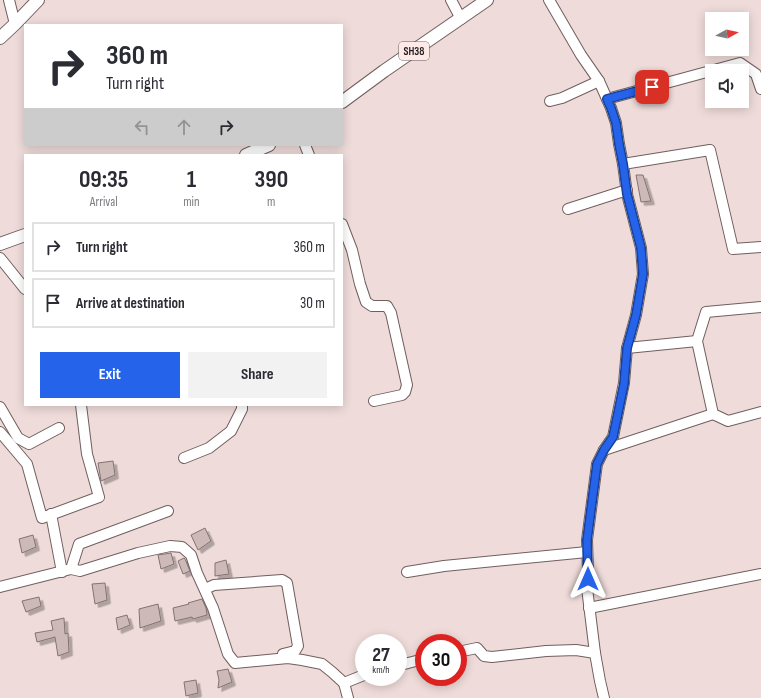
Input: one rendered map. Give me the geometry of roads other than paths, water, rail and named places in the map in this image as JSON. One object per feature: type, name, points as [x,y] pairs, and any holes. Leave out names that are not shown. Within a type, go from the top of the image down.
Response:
[{"type":"main road","points":[[0,38],[38,0]]},
{"type":"main road","name":"SH38","points":[[343,101],[487,0]]},
{"type":"main road","points":[[248,154],[267,146]]},
{"type":"main road","points":[[0,244],[24,235]]},
{"type":"street","points":[[9,0],[15,24]]},
{"type":"street","points":[[451,0],[461,19]]},
{"type":"street","points":[[550,0],[581,55],[599,81],[611,108],[616,123],[627,190],[641,248],[643,274],[636,315],[627,348],[624,384],[613,437],[597,464],[589,524],[587,588],[595,654],[604,698]]},
{"type":"street","points":[[607,99],[740,63],[756,74],[760,85]]},
{"type":"street","points":[[550,101],[562,98],[599,81]]},
{"type":"street","points":[[623,164],[710,150],[733,249],[761,247]]},
{"type":"street","points":[[568,209],[627,190]]},
{"type":"street","points":[[343,227],[352,250],[366,302],[372,306],[387,306],[391,313],[407,385],[405,392],[402,395],[374,401]]},
{"type":"street","points":[[0,258],[24,288]]},
{"type":"street","points":[[713,414],[697,341],[706,312],[761,307]]},
{"type":"street","points":[[627,348],[697,341]]},
{"type":"street","points":[[0,432],[27,464],[42,518],[99,497],[87,454],[80,406]]},
{"type":"street","points":[[184,458],[209,448],[232,431],[242,406]]},
{"type":"street","points":[[0,407],[18,438],[29,444],[60,428]]},
{"type":"street","points":[[604,450],[713,414],[728,421],[761,412]]},
{"type":"street","points":[[66,570],[79,544],[168,511]]},
{"type":"street","points":[[51,514],[66,570]]},
{"type":"street","points":[[0,587],[66,570],[80,571],[138,553],[170,546],[182,548],[191,555],[196,573],[213,608],[228,654],[235,663],[288,658],[322,664],[344,683],[348,698]]},
{"type":"street","points":[[407,572],[444,566],[587,552]]},
{"type":"street","points":[[589,608],[761,574]]},
{"type":"street","points":[[204,590],[214,585],[221,584],[282,580],[287,583],[298,646],[295,651],[284,654],[283,658]]},
{"type":"street","points":[[467,650],[477,648],[484,656],[492,657],[546,651],[576,650],[595,654]]},
{"type":"street","points":[[344,683],[355,679]]}]
